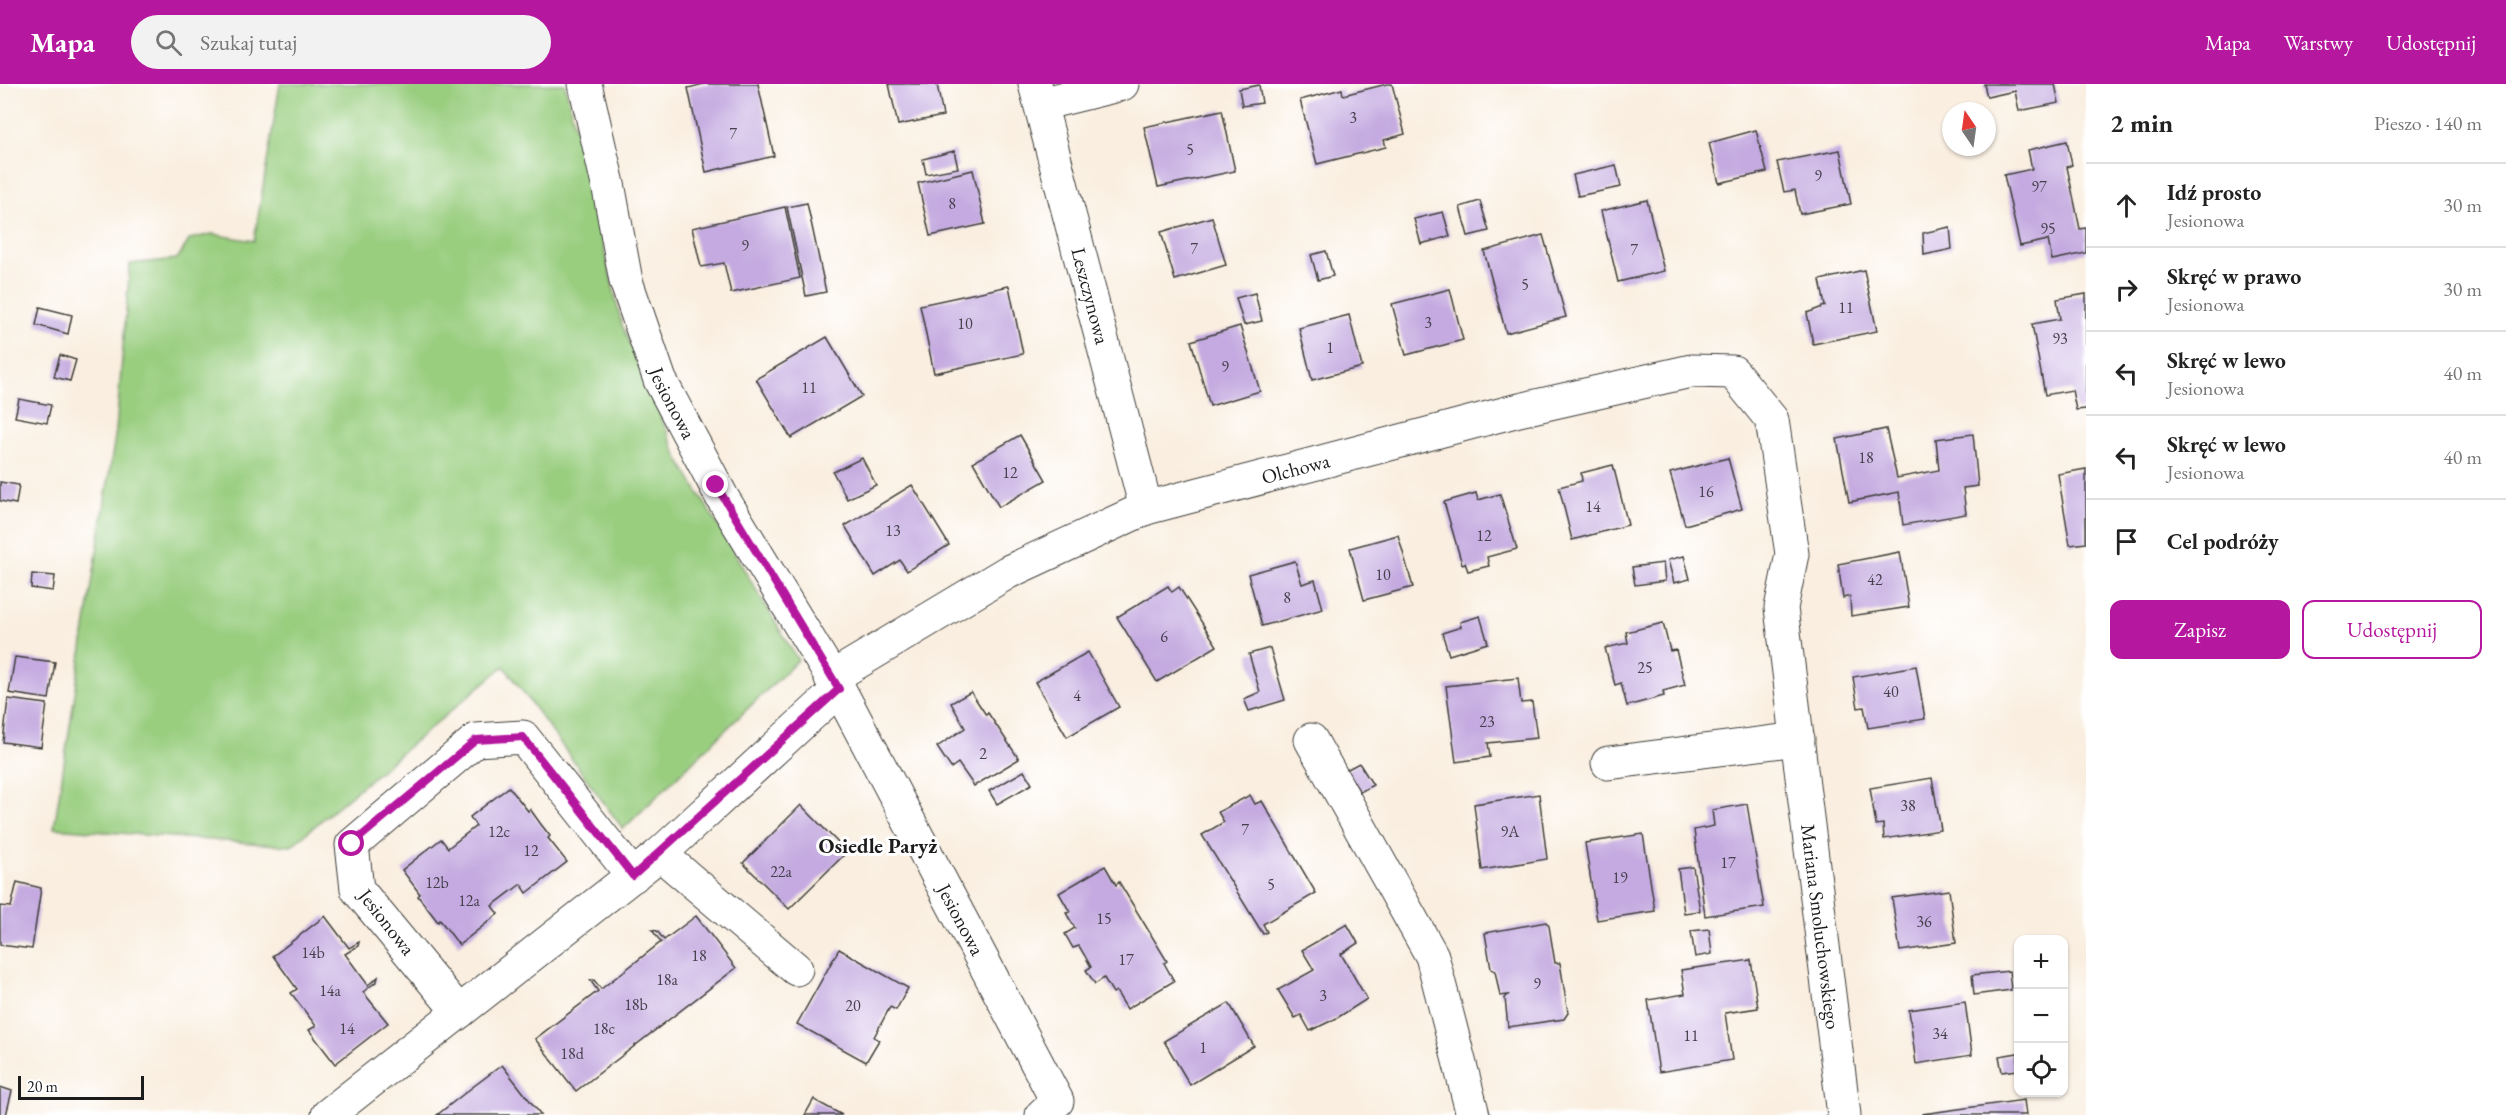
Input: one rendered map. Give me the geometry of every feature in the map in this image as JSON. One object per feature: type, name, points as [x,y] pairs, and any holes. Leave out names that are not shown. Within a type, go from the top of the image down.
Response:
[{"type":"street","name":"Jesionowa","points":[[585,84],[609,189],[626,281],[660,380],[722,497],[835,683],[1059,1110]]},
{"type":"street","points":[[1038,94],[1122,84]]},
{"type":"street","name":"Leszczynowa","points":[[1038,94],[1146,508]]},
{"type":"street","name":"Olchowa","points":[[835,683],[1008,572],[1146,508],[1515,411],[1690,371],[1733,372],[1772,420]]},
{"type":"street","name":"Mariana Smoluchowskiego","points":[[1772,420],[1792,554],[1781,608],[1844,1115]]},
{"type":"street","points":[[328,1115],[660,854],[835,683]]},
{"type":"street","name":"Jesionowa","points":[[459,1012],[357,889],[352,844],[476,740],[523,737],[633,876]]},
{"type":"street","points":[[1608,763],[1798,739]]},
{"type":"street","points":[[1311,740],[1432,956],[1473,1115]]},
{"type":"street","points":[[660,854],[796,969]]},
{"type":"green space","points":[[280,84],[565,84],[622,325],[679,460],[798,660],[623,829],[504,666],[291,846],[54,828],[116,430],[130,264],[177,259],[190,239],[212,234],[254,241]]},
{"type":"building","points":[[704,84],[758,84],[774,156],[706,172],[688,88]]},
{"type":"building","points":[[889,84],[937,84],[943,116],[898,125]]},
{"type":"building","points":[[1392,84],[1405,134],[1384,140],[1386,147],[1317,164],[1300,100],[1342,89],[1343,95]]},
{"type":"building","points":[[1984,84],[2055,84],[2059,103],[2019,111],[2015,91],[1987,97]]},
{"type":"building","points":[[1259,85],[1262,103],[1242,106],[1239,89]]},
{"type":"building","points":[[1222,110],[1235,171],[1158,187],[1144,127]]},
{"type":"building","points":[[1756,130],[1767,172],[1719,183],[1709,143]]},
{"type":"building","points":[[2067,141],[2072,165],[2067,167],[2080,229],[2086,228],[2086,253],[2052,260],[2048,240],[2020,246],[2004,175],[2032,169],[2028,150]]},
{"type":"building","points":[[1840,150],[1851,204],[1800,214],[1795,190],[1784,192],[1777,162]]},
{"type":"building","points":[[954,151],[958,168],[926,174],[923,159]]},
{"type":"building","points":[[1616,165],[1621,187],[1578,196],[1573,175]]},
{"type":"building","points":[[973,170],[985,224],[930,236],[918,183]]},
{"type":"building","points":[[1647,200],[1664,271],[1618,282],[1601,211]]},
{"type":"building","points":[[1480,201],[1489,231],[1468,236],[1460,207]]},
{"type":"building","points":[[807,203],[826,292],[806,296],[787,207]]},
{"type":"building","points":[[785,207],[800,278],[731,293],[724,263],[701,267],[692,228]]},
{"type":"building","points":[[1443,212],[1450,236],[1421,244],[1414,219]]},
{"type":"building","points":[[1212,217],[1226,265],[1175,280],[1161,232]]},
{"type":"building","points":[[1950,227],[1952,249],[1924,255],[1923,233]]},
{"type":"building","points":[[1543,235],[1566,317],[1506,333],[1484,251]]},
{"type":"building","points":[[1326,251],[1333,276],[1318,280],[1311,255]]},
{"type":"building","points":[[1864,270],[1877,331],[1813,344],[1807,313],[1825,306],[1820,280]]},
{"type":"building","points":[[1009,286],[1023,354],[934,373],[920,305]]},
{"type":"building","points":[[1450,289],[1463,340],[1406,355],[1392,304]]},
{"type":"building","points":[[1255,293],[1262,321],[1244,325],[1236,298]]},
{"type":"building","points":[[2086,294],[2086,409],[2076,410],[2072,390],[2045,395],[2032,324],[2060,319],[2057,299]]},
{"type":"building","points":[[40,307],[72,315],[68,334],[36,325]]},
{"type":"building","points":[[1349,315],[1362,367],[1312,380],[1299,328]]},
{"type":"building","points":[[1240,326],[1260,391],[1210,406],[1191,341]]},
{"type":"building","points":[[827,337],[862,396],[791,438],[756,379]]},
{"type":"building","points":[[60,355],[76,360],[70,381],[54,377]]},
{"type":"building","points":[[19,399],[51,405],[47,423],[15,417]]},
{"type":"building","points":[[1886,429],[1897,478],[1939,470],[1936,439],[1973,434],[1978,486],[1963,488],[1966,514],[1903,525],[1899,492],[1849,502],[1837,439]]},
{"type":"building","points":[[1020,435],[1046,480],[999,507],[973,462]]},
{"type":"building","points":[[862,458],[876,485],[847,499],[833,472]]},
{"type":"building","points":[[1728,458],[1742,509],[1685,525],[1670,473]]},
{"type":"building","points":[[1613,465],[1628,525],[1572,540],[1559,487],[1582,481],[1581,473]]},
{"type":"building","points":[[2086,469],[2086,543],[2070,545],[2058,474]]},
{"type":"building","points":[[0,482],[19,485],[16,504],[0,501]]},
{"type":"building","points":[[912,485],[949,545],[907,571],[900,560],[875,576],[845,526]]},
{"type":"building","points":[[1476,493],[1478,500],[1500,494],[1517,549],[1487,557],[1489,566],[1468,571],[1465,563],[1462,564],[1444,502]]},
{"type":"building","points":[[1398,535],[1413,587],[1364,600],[1350,548]]},
{"type":"building","points":[[1900,552],[1909,607],[1851,616],[1850,596],[1843,598],[1838,564]]},
{"type":"building","points":[[1684,556],[1690,579],[1674,583],[1668,560]]},
{"type":"building","points":[[1295,561],[1302,584],[1315,580],[1323,609],[1262,626],[1248,574]]},
{"type":"building","points":[[1663,563],[1665,581],[1635,585],[1632,567]]},
{"type":"building","points":[[32,574],[55,576],[53,591],[31,588]]},
{"type":"building","points":[[1168,586],[1172,592],[1179,587],[1217,646],[1157,682],[1117,617]]},
{"type":"building","points":[[1480,616],[1488,643],[1449,655],[1442,633],[1461,627],[1460,622]]},
{"type":"building","points":[[1663,623],[1670,651],[1676,650],[1685,685],[1663,691],[1664,696],[1627,706],[1621,683],[1615,685],[1605,648],[1628,643],[1626,632]]},
{"type":"building","points":[[1270,648],[1285,700],[1249,711],[1244,699],[1260,692],[1249,654]]},
{"type":"building","points":[[1088,652],[1119,707],[1067,737],[1035,682]]},
{"type":"building","points":[[15,657],[55,662],[49,699],[9,693]]},
{"type":"building","points":[[1916,666],[1925,719],[1868,728],[1864,707],[1858,708],[1853,677]]},
{"type":"building","points":[[1518,678],[1521,703],[1532,702],[1537,738],[1488,743],[1490,757],[1456,762],[1446,686]]},
{"type":"building","points":[[971,692],[1019,759],[974,786],[958,763],[951,768],[937,747],[965,728],[951,703]]},
{"type":"building","points":[[8,699],[47,704],[41,747],[3,742]]},
{"type":"building","points":[[1359,763],[1373,785],[1360,792],[1346,770]]},
{"type":"building","points":[[1024,771],[1032,784],[997,804],[989,791]]},
{"type":"building","points":[[1932,778],[1941,830],[1884,839],[1883,824],[1876,825],[1870,788]]},
{"type":"building","points":[[509,787],[528,811],[530,809],[550,836],[548,838],[567,862],[527,893],[521,884],[492,906],[498,914],[459,945],[418,896],[420,894],[402,870],[441,839],[448,848],[476,826],[470,817]]},
{"type":"building","points":[[1539,794],[1547,859],[1482,870],[1474,804]]},
{"type":"building","points":[[1250,795],[1255,804],[1262,801],[1316,893],[1263,924],[1267,932],[1263,934],[1202,835],[1224,822],[1218,812]]},
{"type":"building","points":[[1747,804],[1764,907],[1705,916],[1694,830],[1714,826],[1712,810]]},
{"type":"building","points":[[801,805],[847,852],[789,909],[743,863]]},
{"type":"building","points":[[1643,834],[1655,911],[1597,920],[1585,843]]},
{"type":"building","points":[[1105,866],[1116,885],[1119,882],[1167,961],[1164,963],[1174,981],[1127,1009],[1116,991],[1113,993],[1104,978],[1095,984],[1086,970],[1091,967],[1079,946],[1073,948],[1065,934],[1075,928],[1066,913],[1070,912],[1059,893]]},
{"type":"building","points":[[1693,867],[1700,911],[1684,913],[1678,869]]},
{"type":"building","points":[[17,882],[41,888],[32,949],[0,945],[0,906],[11,907]]},
{"type":"building","points":[[1949,890],[1956,943],[1900,951],[1892,898]]},
{"type":"building","points":[[325,916],[349,948],[359,942],[358,946],[345,954],[368,985],[378,977],[377,981],[363,992],[388,1023],[335,1064],[309,1030],[316,1026],[291,993],[297,989],[273,956]]},
{"type":"building","points":[[696,916],[736,968],[576,1091],[535,1039],[598,991],[590,980],[594,980],[601,989],[661,942],[652,930],[657,931],[664,940]]},
{"type":"building","points":[[1546,922],[1549,926],[1555,963],[1560,963],[1568,1013],[1564,1019],[1508,1027],[1505,998],[1508,995],[1500,996],[1495,971],[1491,969],[1485,933]]},
{"type":"building","points":[[1347,924],[1358,943],[1341,954],[1367,999],[1337,1018],[1310,1031],[1301,1015],[1295,1018],[1278,990],[1314,970],[1302,950]]},
{"type":"building","points":[[1709,929],[1712,954],[1695,957],[1691,931]]},
{"type":"building","points":[[839,949],[908,988],[896,1010],[890,1007],[874,1037],[879,1040],[866,1062],[797,1024]]},
{"type":"building","points":[[1751,960],[1758,1008],[1725,1013],[1732,1060],[1659,1072],[1648,1000],[1685,994],[1681,970]]},
{"type":"building","points":[[2009,971],[2011,990],[1974,995],[1972,975]]},
{"type":"building","points":[[1965,1002],[1972,1055],[1916,1064],[1909,1010]]},
{"type":"building","points":[[1229,1003],[1254,1046],[1190,1085],[1164,1041]]},
{"type":"building","points":[[2014,1054],[2014,1070],[2002,1072],[1999,1056]]},
{"type":"building","points":[[502,1065],[541,1115],[437,1115],[470,1089]]},
{"type":"building","points":[[0,1087],[12,1091],[6,1115],[0,1115]]},
{"type":"building","points":[[814,1099],[816,1101],[842,1115],[805,1115]]},
{"type":"building","points":[[2024,1100],[2026,1115],[1922,1115],[1922,1114]]},
{"type":"district","name":"Osiedle Paryż","points":[[878,845]]},
{"type":"route","points":[[352,844],[476,740],[523,737],[633,876],[660,854],[839,689],[716,485]]}]
